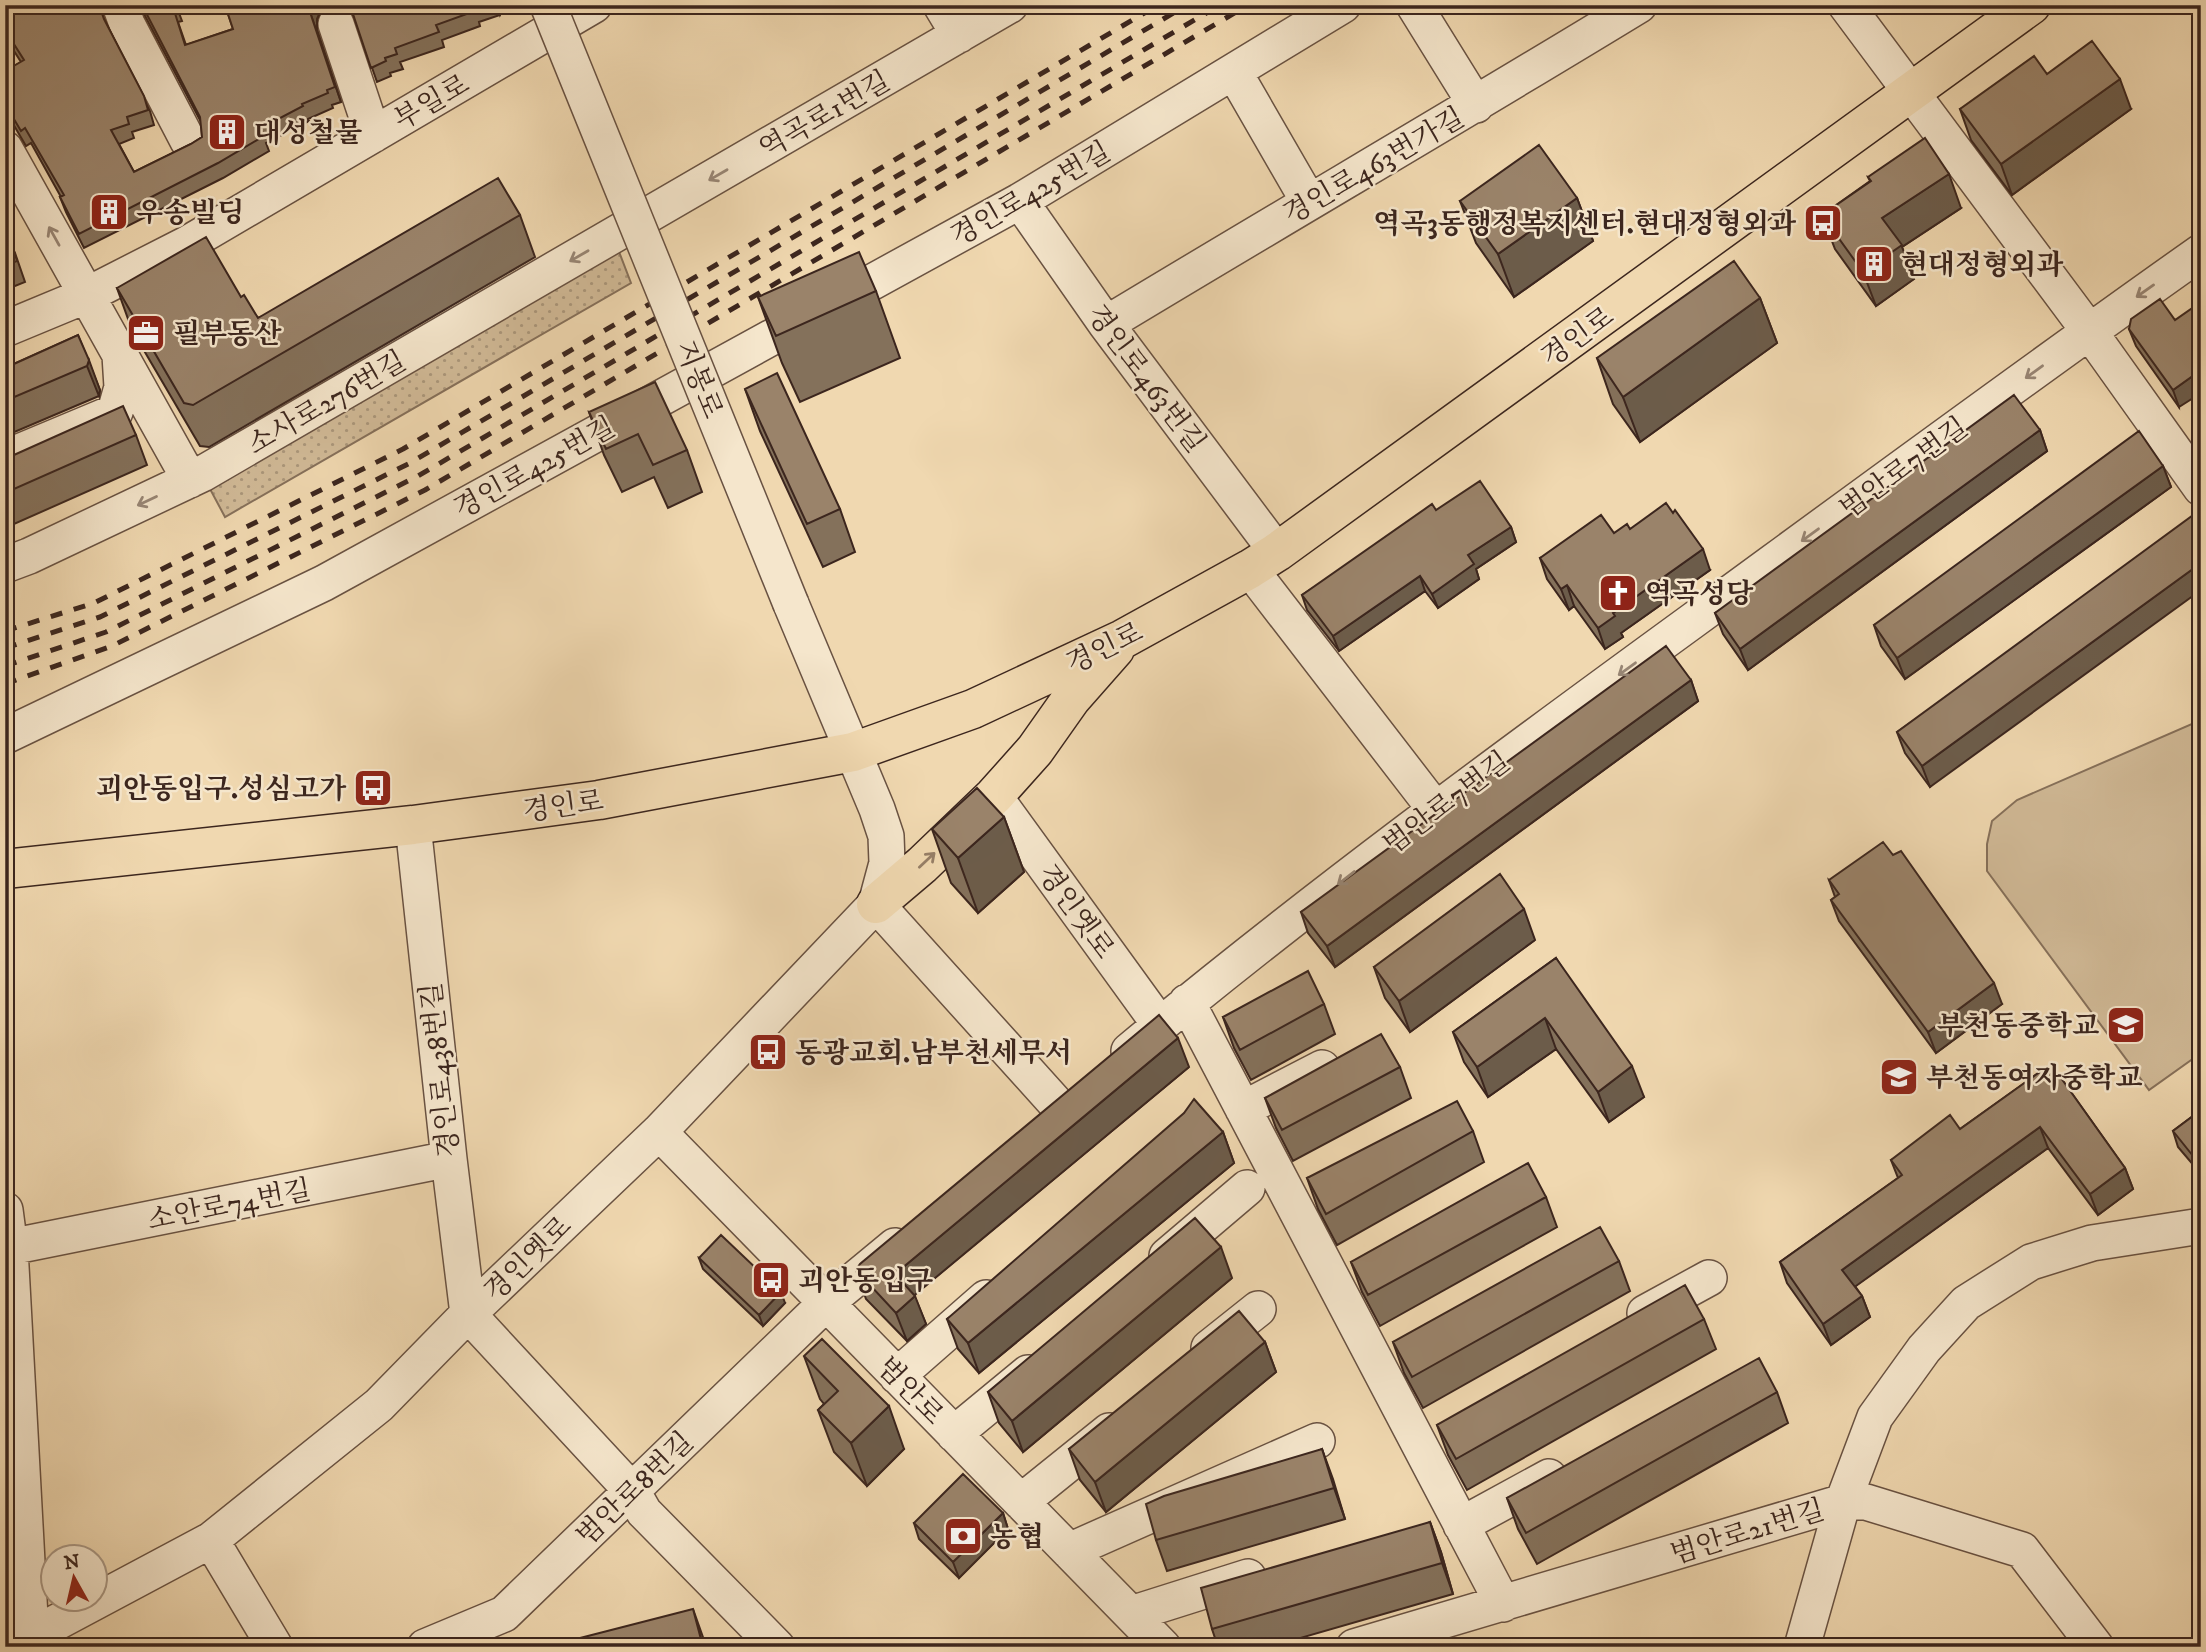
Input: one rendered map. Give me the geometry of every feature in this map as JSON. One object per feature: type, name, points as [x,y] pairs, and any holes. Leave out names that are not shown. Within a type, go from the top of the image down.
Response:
[{"type":"main road","name":"경인로","points":[[5,869],[413,825],[599,800],[853,752],[972,709],[1123,639],[1264,561],[2031,5]]},
{"type":"main road","points":[[876,904],[922,865],[994,796],[1035,750],[1071,699],[1123,639]]},
{"type":"street","points":[[120,5],[127,24],[188,141]]},
{"type":"street","points":[[941,5],[959,35]]},
{"type":"street","name":"역곡로1번길","points":[[638,222],[1010,5]]},
{"type":"street","name":"경인로425번길","points":[[5,736],[324,583],[1020,201],[1343,5]]},
{"type":"street","points":[[1414,5],[1475,105]]},
{"type":"street","name":"경인로463번가길","points":[[1106,324],[1639,5]]},
{"type":"street","points":[[1846,5],[1912,93],[2007,203],[2089,331],[2201,488]]},
{"type":"street","name":"부일로","points":[[5,329],[87,295],[187,244],[373,135],[542,15],[584,8]]},
{"type":"street","name":"지봉로","points":[[542,15],[853,752]]},
{"type":"street","points":[[336,24],[373,135]]},
{"type":"street","points":[[1234,72],[1308,202]]},
{"type":"street","points":[[5,149],[190,481]]},
{"type":"street","name":"경인로463번길","points":[[1020,201],[1435,809]]},
{"type":"street","name":"소사로276번길","points":[[5,565],[190,481],[638,222]]},
{"type":"street","name":"범안로7번길","points":[[1110,1067],[1187,1002],[1435,809],[2201,252]]},
{"type":"street","points":[[76,347],[114,343]]},
{"type":"street","points":[[5,458],[115,412],[122,387],[114,343]]},
{"type":"street","name":"경인옛로","points":[[22,1643],[211,1540],[379,1405],[468,1314],[659,1132],[876,904],[887,863],[886,836],[853,752]]},
{"type":"street","name":"경인옛로","points":[[994,796],[1160,1025]]},
{"type":"street","name":"경인로438번길","points":[[413,825],[468,1314]]},
{"type":"street","points":[[876,904],[1059,1109]]},
{"type":"street","points":[[1187,1002],[1243,1109],[1302,1193],[1428,1431],[1461,1525],[1503,1604]]},
{"type":"street","points":[[1243,1109],[1350,1053]]},
{"type":"street","name":"범안로","points":[[659,1132],[1163,1647]]},
{"type":"street","name":"소안로74번길","points":[[7,1248],[449,1159]]},
{"type":"street","points":[[1147,1273],[1247,1188]]},
{"type":"street","points":[[5,1210],[22,1643]]},
{"type":"street","points":[[826,1303],[922,1223]]},
{"type":"street","points":[[1802,1647],[1843,1502],[1875,1418],[1924,1349],[1966,1303],[2031,1262],[2092,1243],[2201,1226]]},
{"type":"street","points":[[897,1376],[1013,1275]]},
{"type":"street","points":[[1623,1324],[1709,1278]]},
{"type":"street","name":"범안로8번길","points":[[425,1647],[504,1614],[826,1303]]},
{"type":"street","points":[[1182,1370],[1258,1309]]},
{"type":"street","points":[[468,1314],[632,1491],[644,1513],[777,1647]]},
{"type":"street","points":[[954,1434],[1056,1349]]},
{"type":"street","points":[[1021,1502],[1129,1414]]},
{"type":"street","points":[[1069,1551],[1317,1441]]},
{"type":"street","points":[[1461,1525],[1582,1458]]},
{"type":"street","name":"범안로21번길","points":[[1354,1647],[1843,1502],[1866,1502],[2022,1550],[2096,1647]]},
{"type":"street","points":[[211,1540],[275,1647]]},
{"type":"street","points":[[1131,1614],[1283,1567]]},
{"type":"shaded area","points":[[613,236],[631,283],[225,517],[202,474]]},
{"type":"shaded area","name":"부천동중학교","points":[[2201,720],[2201,1053],[2149,1090],[1987,871],[1987,844],[1992,821],[2017,800]]},
{"type":"building","points":[[5,5],[99,5],[144,96],[148,110],[127,117],[129,124],[111,130],[134,172],[202,137],[200,117],[142,5],[176,5],[173,7],[185,45],[233,29],[225,5],[311,5],[311,15],[335,87],[259,129],[264,136],[218,163],[79,234],[60,197],[64,195],[25,128],[21,131],[5,104],[5,71],[24,60],[5,30]]},
{"type":"building","points":[[350,5],[480,5],[473,8],[475,11],[436,25],[439,32],[395,48],[397,54],[385,58],[386,61],[371,68]]},
{"type":"building","points":[[2092,41],[2120,79],[2001,164],[1960,109],[2034,56],[2047,74]]},
{"type":"building","points":[[1925,138],[1949,174],[1882,218],[1902,245],[1863,272],[1822,215],[1871,181],[1868,177]]},
{"type":"building","points":[[1539,145],[1577,198],[1498,254],[1460,201]]},
{"type":"building","points":[[498,178],[520,215],[193,405],[184,403],[117,288],[206,237],[241,297],[244,295],[258,318]]},
{"type":"building","points":[[8,232],[17,261],[5,266],[5,233]]},
{"type":"building","points":[[859,252],[876,291],[776,336],[758,297]]},
{"type":"building","points":[[1734,261],[1760,298],[1623,397],[1597,358]]},
{"type":"building","points":[[2160,299],[2175,320],[2201,302],[2201,370],[2173,390],[2129,329],[2131,319]]},
{"type":"building","points":[[78,335],[89,360],[87,366],[5,401],[5,368]]},
{"type":"building","points":[[777,373],[840,509],[807,524],[745,389]]},
{"type":"building","points":[[655,382],[687,450],[653,465],[638,434],[606,449],[589,412]]},
{"type":"building","points":[[2014,395],[2040,430],[1740,649],[1715,613]]},
{"type":"building","points":[[123,406],[136,435],[5,493],[5,459]]},
{"type":"building","points":[[2139,431],[2163,466],[1897,658],[1874,625]]},
{"type":"building","points":[[1480,481],[1511,527],[1468,555],[1474,564],[1432,594],[1420,576],[1333,636],[1302,595],[1432,504],[1436,510]]},
{"type":"building","name":"역곡성당","points":[[1666,503],[1673,513],[1675,510],[1703,549],[1613,613],[1615,616],[1598,628],[1567,585],[1561,589],[1540,558],[1601,515],[1614,533],[1627,524],[1630,529]]},
{"type":"building","points":[[2196,513],[2201,520],[2201,563],[1922,766],[1897,732]]},
{"type":"building","points":[[1666,646],[1691,680],[1327,946],[1301,912]]},
{"type":"building","points":[[977,788],[1004,817],[958,858],[932,829]]},
{"type":"building","points":[[1883,842],[1893,855],[1901,851],[1994,983],[1928,1032],[1831,900],[1839,894],[1829,880]]},
{"type":"building","points":[[1500,874],[1524,909],[1399,1001],[1374,967]]},
{"type":"building","points":[[1556,958],[1632,1066],[1598,1092],[1545,1018],[1477,1067],[1453,1032]]},
{"type":"building","points":[[1308,971],[1324,1004],[1240,1050],[1223,1017]]},
{"type":"building","points":[[1159,1015],[1178,1038],[895,1274],[915,1296],[896,1313],[856,1270],[860,1264]]},
{"type":"building","points":[[1381,1034],[1400,1067],[1282,1130],[1265,1098]]},
{"type":"building","points":[[2051,1064],[2125,1168],[2090,1194],[2040,1127],[1842,1270],[1862,1296],[1823,1324],[1780,1262],[1902,1175],[1891,1160],[1950,1115],[1960,1129]]},
{"type":"building","points":[[1194,1099],[1223,1132],[968,1343],[947,1319],[1184,1113]]},
{"type":"building","points":[[1457,1101],[1473,1131],[1326,1214],[1307,1178]]},
{"type":"building","points":[[2201,1110],[2201,1166],[2173,1131]]},
{"type":"building","points":[[1528,1163],[1546,1197],[1368,1295],[1351,1262]]},
{"type":"building","points":[[1195,1218],[1221,1247],[1012,1421],[988,1392]]},
{"type":"building","points":[[1600,1227],[1619,1261],[1412,1377],[1393,1342]]},
{"type":"building","points":[[721,1235],[781,1292],[759,1315],[699,1258]]},
{"type":"building","points":[[1685,1285],[1704,1319],[1456,1459],[1437,1425]]},
{"type":"building","points":[[1239,1311],[1265,1342],[1095,1482],[1069,1449]]},
{"type":"building","points":[[822,1339],[889,1406],[851,1443],[818,1410],[838,1391],[804,1356]]},
{"type":"building","points":[[1759,1358],[1777,1392],[1526,1533],[1507,1498]]},
{"type":"building","points":[[1322,1449],[1334,1488],[1156,1540],[1146,1504],[1164,1496]]},
{"type":"building","points":[[963,1474],[1003,1513],[953,1562],[914,1523]]},
{"type":"building","points":[[1430,1522],[1442,1563],[1212,1629],[1201,1588]]},
{"type":"building","points":[[2201,1546],[2201,1557],[2195,1550]]},
{"type":"building","points":[[693,1609],[703,1647],[545,1647]]},
{"type":"railway","points":[[5,631],[94,603],[403,449],[1158,5]]},
{"type":"railway","points":[[5,648],[100,617],[410,463],[1187,5]]},
{"type":"railway","points":[[5,666],[106,632],[418,476],[1220,5]]},
{"type":"railway","points":[[5,684],[112,646],[425,490],[1248,5]]},
{"type":"place","name":"대성철물","points":[[227,132]]},
{"type":"place","name":"우송빌딩","points":[[109,212]]},
{"type":"place","name":"역곡3동행정복지센터.현대정형외과","points":[[1823,223]]},
{"type":"place","name":"현대정형외과","points":[[1874,264]]},
{"type":"place","name":"필부동산","points":[[146,333]]},
{"type":"place","name":"역곡성당","points":[[1618,593]]},
{"type":"place","name":"괴안동입구.성심고가","points":[[373,788]]},
{"type":"place","name":"부천동중학교","points":[[2126,1025]]},
{"type":"place","name":"동광교회.남부천세무서","points":[[768,1052]]},
{"type":"place","name":"부천동여자중학교","points":[[1899,1077]]},
{"type":"place","name":"괴안동입구","points":[[771,1280]]},
{"type":"place","name":"농협","points":[[963,1536]]}]
